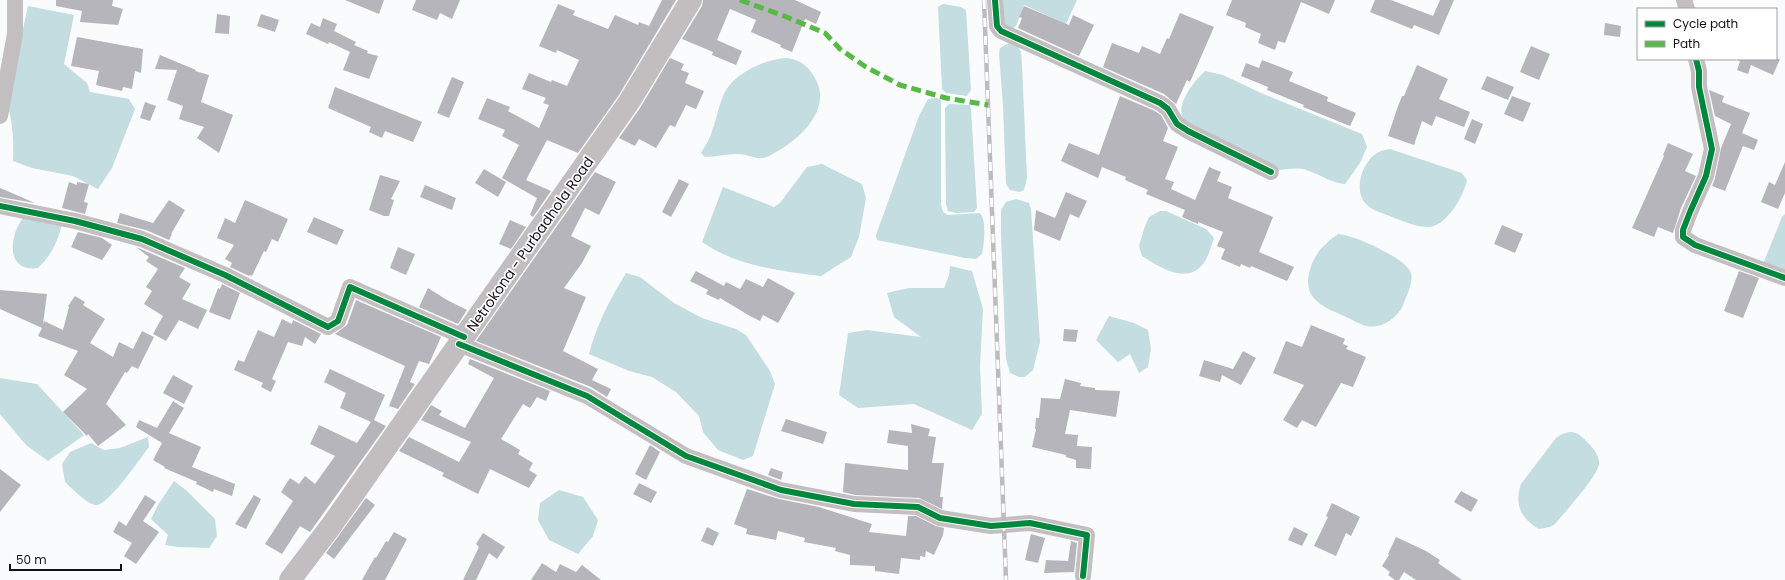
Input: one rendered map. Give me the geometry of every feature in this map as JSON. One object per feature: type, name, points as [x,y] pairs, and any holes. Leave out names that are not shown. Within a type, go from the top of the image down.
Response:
[{"type":"main road","name":"Netrokona - Purbadhola Road","points":[[290,580],[331,526],[629,102],[691,0]]},
{"type":"street","points":[[0,116],[15,34],[15,0]]},
{"type":"street","points":[[995,0],[997,26],[1001,31],[1160,102],[1168,109],[1178,124],[1188,131],[1271,172]]},
{"type":"street","points":[[1696,60],[1699,71],[1699,87],[1712,149],[1706,176],[1683,230],[1683,238],[1694,245],[1785,278]]},
{"type":"street","points":[[0,206],[75,221],[142,239],[225,275],[328,328],[338,321],[350,287],[462,340],[587,396],[686,456],[781,490],[854,504],[918,508],[940,518],[991,526],[1030,523],[1088,535],[1083,576]]},
{"type":"water","points":[[998,0],[1077,0],[1066,24],[1024,5],[1016,26],[1012,29],[1008,29],[1002,21]]},
{"type":"water","points":[[943,4],[961,7],[966,10],[971,90],[967,96],[946,93],[942,89],[938,7]]},
{"type":"water","points":[[28,6],[74,15],[64,64],[87,83],[90,92],[129,99],[135,109],[112,168],[98,189],[73,176],[32,168],[13,161],[13,132],[7,104]]},
{"type":"water","points":[[1009,43],[1018,46],[1021,52],[1022,65],[1027,178],[1024,190],[1020,192],[1010,190],[1006,184],[1003,105],[999,54],[1000,48]]},
{"type":"water","points":[[787,58],[796,60],[807,67],[815,78],[820,90],[820,102],[816,114],[809,124],[790,143],[765,158],[756,158],[740,154],[705,157],[701,153],[711,134],[726,90],[731,83],[753,67],[770,61]]},
{"type":"water","points":[[1205,71],[1223,75],[1261,93],[1362,134],[1367,147],[1360,163],[1345,184],[1331,181],[1302,169],[1280,170],[1184,121],[1182,115],[1183,101],[1191,87]]},
{"type":"water","points":[[937,98],[941,100],[941,205],[943,212],[948,215],[980,213],[984,221],[984,239],[982,254],[976,259],[877,240],[876,235],[919,116],[928,99]]},
{"type":"water","points":[[949,104],[970,105],[971,109],[977,208],[974,212],[956,213],[948,211],[946,205],[945,108]]},
{"type":"water","points":[[1390,149],[1462,173],[1467,180],[1462,194],[1453,210],[1435,226],[1423,227],[1414,225],[1378,212],[1365,203],[1360,190],[1360,182],[1365,167],[1369,160],[1375,155]]},
{"type":"water","points":[[822,164],[862,184],[866,198],[859,237],[851,257],[821,276],[790,272],[744,262],[729,257],[702,242],[723,187],[774,207],[780,203],[807,167]]},
{"type":"water","points":[[1016,199],[1029,203],[1031,209],[1040,342],[1033,370],[1025,377],[1019,377],[1010,373],[1006,359],[1001,210],[1006,202]]},
{"type":"water","points":[[1160,211],[1166,211],[1206,229],[1214,238],[1206,260],[1195,271],[1187,273],[1172,272],[1142,256],[1139,246],[1144,229],[1149,217]]},
{"type":"water","points":[[1785,214],[1785,274],[1763,264],[1782,217]]},
{"type":"water","points":[[25,216],[62,223],[59,236],[53,248],[38,268],[27,268],[19,264],[15,258],[13,250],[13,240],[16,231]]},
{"type":"water","points":[[1338,234],[1355,238],[1379,248],[1400,261],[1411,273],[1411,285],[1408,294],[1397,315],[1393,319],[1377,326],[1366,326],[1327,308],[1312,295],[1309,289],[1308,280],[1311,265],[1321,248]]},
{"type":"water","points":[[950,266],[972,271],[983,309],[980,366],[982,414],[972,430],[914,404],[858,408],[839,395],[848,333],[867,330],[921,337],[894,317],[887,293],[909,288],[944,288],[949,275]]},
{"type":"water","points":[[626,273],[640,277],[674,303],[702,318],[736,329],[746,335],[770,371],[775,384],[753,456],[743,460],[718,450],[703,432],[699,416],[676,392],[652,377],[629,371],[589,354],[604,312]]},
{"type":"water","points":[[1109,316],[1134,323],[1148,330],[1151,349],[1148,367],[1139,373],[1130,354],[1118,362],[1096,340]]},
{"type":"water","points":[[0,378],[37,384],[84,435],[48,461],[26,445],[0,414]]},
{"type":"water","points":[[1570,432],[1578,434],[1590,445],[1597,455],[1599,464],[1587,486],[1555,524],[1550,527],[1539,529],[1528,521],[1521,510],[1518,498],[1521,484],[1556,438],[1562,434]]},
{"type":"water","points":[[148,437],[149,447],[132,471],[115,491],[100,504],[95,505],[87,501],[65,482],[62,464],[70,452],[91,443],[104,450],[120,448]]},
{"type":"water","points":[[174,481],[186,490],[215,519],[217,536],[209,548],[165,545],[168,535],[151,519],[158,505]]},
{"type":"water","points":[[559,490],[583,497],[598,520],[593,536],[578,554],[549,540],[538,520],[540,503]]},
{"type":"building","points":[[56,0],[113,0],[112,6],[123,9],[118,25],[80,22],[82,11],[56,6]]},
{"type":"building","points":[[345,0],[384,0],[379,14]]},
{"type":"building","points":[[416,0],[460,0],[452,19],[440,13],[437,20],[412,10]]},
{"type":"building","points":[[662,0],[676,0],[619,95],[578,153],[547,140],[526,180],[551,191],[533,217],[530,215],[537,198],[502,178],[519,145],[502,136],[505,130],[478,119],[487,98],[510,107],[508,111],[539,128],[549,105],[543,103],[546,98],[522,89],[529,73],[551,82],[552,80],[567,86],[579,60],[557,50],[556,53],[539,46],[558,4],[575,11],[573,15],[608,29],[615,15],[638,25],[639,22],[649,26]]},
{"type":"building","points":[[703,0],[795,0],[821,12],[816,24],[805,19],[792,52],[780,47],[781,45],[751,32],[756,20],[730,9],[717,40],[742,51],[736,65],[712,55],[713,52],[682,39],[702,6]]},
{"type":"building","points":[[1232,0],[1335,0],[1329,14],[1301,2],[1285,43],[1278,41],[1275,50],[1258,43],[1261,34],[1245,27],[1246,23],[1226,15]]},
{"type":"building","points":[[1375,0],[1391,0],[1433,16],[1440,0],[1454,0],[1439,35],[1414,25],[1412,29],[1370,12]]},
{"type":"building","points":[[1024,6],[1069,25],[1073,15],[1094,25],[1079,56],[1018,28],[1022,18],[1019,17]]},
{"type":"building","points":[[1180,13],[1214,27],[1190,82],[1187,80],[1176,104],[1164,94],[1103,67],[1112,43],[1139,53],[1142,46],[1160,54],[1167,38],[1169,39]]},
{"type":"building","points":[[217,14],[230,16],[229,34],[215,33]]},
{"type":"building","points":[[261,14],[279,20],[275,32],[257,26]]},
{"type":"building","points":[[323,18],[337,24],[334,31],[356,42],[354,45],[368,51],[367,53],[378,56],[369,79],[343,70],[350,52],[329,42],[328,44],[306,34],[311,23],[320,27]]},
{"type":"building","points":[[1605,23],[1621,26],[1620,37],[1604,35]]},
{"type":"building","points":[[77,37],[143,49],[141,73],[135,71],[132,89],[123,87],[122,91],[96,85],[99,71],[71,66]]},
{"type":"building","points":[[1531,46],[1550,54],[1539,80],[1520,72]]},
{"type":"building","points":[[160,55],[196,70],[195,71],[209,75],[201,102],[233,115],[219,153],[197,138],[204,127],[179,119],[183,106],[167,100],[177,70],[155,69]]},
{"type":"building","points":[[670,58],[684,64],[681,70],[689,73],[685,83],[704,91],[696,109],[686,105],[675,127],[670,125],[656,148],[639,139],[635,146],[619,138],[640,108]]},
{"type":"building","points":[[1780,59],[1773,75],[1751,65],[1748,74],[1737,70],[1740,61],[1738,60]]},
{"type":"building","points":[[1262,60],[1293,72],[1289,81],[1328,97],[1327,101],[1356,113],[1350,126],[1303,107],[1304,105],[1267,90],[1268,87],[1241,76],[1246,63],[1259,68]]},
{"type":"building","points":[[1417,65],[1448,79],[1439,99],[1470,112],[1464,127],[1436,116],[1432,126],[1422,121],[1414,145],[1388,136],[1402,96],[1404,96]]},
{"type":"building","points":[[1487,76],[1514,87],[1508,100],[1481,89]]},
{"type":"building","points":[[452,77],[464,82],[449,118],[437,113]]},
{"type":"building","points":[[335,87],[422,122],[413,142],[385,131],[382,138],[369,132],[371,127],[328,108]]},
{"type":"building","points":[[1709,90],[1724,96],[1722,102],[1750,113],[1742,133],[1758,140],[1754,150],[1743,146],[1725,191],[1712,186],[1721,148],[1731,124],[1715,116]]},
{"type":"building","points":[[1120,96],[1161,115],[1168,128],[1163,141],[1178,147],[1165,179],[1174,182],[1171,189],[1195,200],[1209,167],[1221,172],[1217,181],[1232,187],[1228,198],[1273,217],[1259,252],[1294,267],[1287,281],[1251,266],[1250,268],[1241,264],[1240,267],[1221,259],[1225,249],[1217,246],[1223,232],[1182,217],[1185,210],[1146,194],[1148,190],[1125,180],[1126,177],[1102,167],[1098,178],[1061,161],[1069,143],[1099,155]]},
{"type":"building","points":[[1512,96],[1531,103],[1523,122],[1504,114]]},
{"type":"building","points":[[145,102],[156,106],[150,121],[140,118]]},
{"type":"building","points":[[1472,119],[1483,124],[1475,144],[1464,139]]},
{"type":"building","points":[[1668,143],[1693,154],[1685,171],[1696,176],[1681,208],[1673,233],[1658,227],[1654,237],[1632,228],[1664,156],[1663,155]]},
{"type":"building","points":[[1785,162],[1785,193],[1778,209],[1761,202],[1769,182],[1775,185]]},
{"type":"building","points":[[484,169],[506,182],[498,197],[475,183]]},
{"type":"building","points":[[595,172],[616,182],[599,215],[585,208],[571,236],[591,246],[582,263],[564,288],[586,297],[563,351],[598,369],[592,380],[611,389],[607,397],[591,387],[476,341]]},
{"type":"building","points":[[380,175],[400,181],[391,199],[394,200],[389,216],[384,216],[369,210]]},
{"type":"building","points":[[679,179],[689,184],[671,217],[662,212]]},
{"type":"building","points":[[69,182],[77,185],[77,182],[89,184],[84,202],[88,203],[85,214],[62,208]]},
{"type":"building","points":[[425,185],[456,198],[452,210],[420,197]]},
{"type":"building","points":[[0,188],[35,203],[0,197]]},
{"type":"building","points":[[1066,192],[1087,201],[1079,218],[1070,214],[1060,241],[1034,230],[1036,210],[1055,218]]},
{"type":"building","points":[[169,200],[185,210],[169,240],[146,230],[117,223],[120,213],[153,223]]},
{"type":"building","points":[[245,200],[288,219],[278,242],[272,239],[266,252],[264,251],[252,276],[230,267],[232,263],[225,259],[234,245],[217,238],[225,218],[235,223]]},
{"type":"building","points":[[314,217],[344,230],[337,245],[307,232]]},
{"type":"building","points":[[510,220],[526,227],[511,249],[499,244]]},
{"type":"building","points":[[1502,225],[1523,234],[1515,253],[1494,244]]},
{"type":"building","points":[[78,232],[102,238],[112,245],[102,260],[71,247]]},
{"type":"building","points":[[136,247],[185,268],[179,277],[191,284],[182,299],[207,310],[198,329],[179,320],[166,341],[153,334],[163,316],[144,304],[152,291],[146,287],[158,269],[146,261],[149,257]]},
{"type":"building","points":[[398,247],[415,254],[406,275],[390,268]]},
{"type":"building","points":[[696,271],[724,286],[726,282],[740,289],[746,279],[763,287],[768,278],[795,293],[778,323],[763,315],[760,321],[720,298],[719,300],[706,294],[708,290],[690,281]]},
{"type":"building","points":[[1739,271],[1759,278],[1743,318],[1724,311]]},
{"type":"building","points":[[222,284],[240,293],[230,320],[209,312],[218,288],[220,289]]},
{"type":"building","points":[[428,288],[467,310],[458,324],[419,307]]},
{"type":"building","points":[[0,290],[47,294],[43,324],[44,321],[63,330],[68,306],[75,296],[85,302],[83,305],[105,319],[90,343],[113,357],[119,342],[133,349],[142,331],[154,337],[138,369],[132,366],[127,373],[125,372],[106,404],[126,425],[98,446],[88,434],[87,436],[63,412],[87,389],[64,375],[78,351],[38,336],[42,328],[0,309]]},
{"type":"building","points":[[356,300],[441,337],[429,364],[419,361],[410,382],[415,384],[398,409],[389,406],[405,366],[335,334],[347,325]]},
{"type":"building","points":[[282,319],[292,324],[293,320],[321,334],[315,344],[305,337],[302,346],[288,342],[272,379],[276,381],[271,392],[261,387],[263,383],[234,370],[238,360],[244,362],[258,330],[274,337]]},
{"type":"building","points":[[1311,325],[1345,339],[1343,344],[1348,346],[1346,349],[1366,357],[1353,387],[1341,383],[1316,427],[1302,420],[1297,428],[1283,420],[1304,385],[1273,373],[1286,341],[1302,347]]},
{"type":"building","points":[[1064,329],[1078,330],[1076,342],[1063,341]]},
{"type":"building","points":[[1243,351],[1256,358],[1241,385],[1222,375],[1220,382],[1199,376],[1204,360],[1233,369]]},
{"type":"building","points":[[470,359],[550,391],[546,401],[537,397],[530,408],[523,404],[501,439],[520,450],[518,454],[533,463],[529,470],[537,475],[529,488],[490,469],[478,494],[442,476],[444,473],[399,451],[409,437],[459,462],[471,442],[421,420],[431,405],[442,411],[439,415],[465,428],[494,378],[468,364]]},
{"type":"building","points":[[330,369],[385,395],[374,420],[386,426],[310,532],[300,526],[282,554],[265,544],[293,501],[281,492],[290,478],[299,484],[305,476],[315,484],[335,456],[310,444],[319,425],[357,443],[371,422],[340,408],[346,393],[324,382]]},
{"type":"building","points":[[173,375],[193,386],[184,404],[163,393]]},
{"type":"building","points":[[1065,379],[1081,383],[1080,386],[1095,388],[1095,390],[1120,391],[1116,417],[1070,410],[1065,434],[1078,435],[1077,446],[1092,447],[1091,469],[1076,468],[1076,460],[1066,457],[1066,455],[1032,447],[1036,429],[1036,418],[1039,418],[1041,398],[1060,399]]},
{"type":"building","points":[[173,401],[184,408],[169,433],[201,447],[192,467],[235,484],[232,496],[214,489],[213,492],[196,484],[197,482],[164,468],[165,467],[153,460],[162,443],[136,427],[139,420],[157,428]]},
{"type":"building","points":[[786,419],[827,432],[823,444],[781,431]]},
{"type":"building","points":[[911,424],[930,429],[928,436],[936,437],[932,463],[944,463],[940,497],[943,497],[942,509],[919,498],[855,495],[843,492],[845,463],[908,470],[908,446],[887,443],[889,430],[912,433]]},
{"type":"building","points":[[650,445],[660,452],[646,480],[635,474]]},
{"type":"building","points":[[771,468],[783,472],[781,480],[768,475]]},
{"type":"building","points":[[0,469],[21,485],[0,512]]},
{"type":"building","points":[[639,483],[657,492],[651,503],[633,494]]},
{"type":"building","points":[[747,489],[779,499],[819,507],[872,524],[869,532],[906,536],[908,516],[916,516],[936,526],[944,528],[943,535],[934,555],[926,551],[925,557],[920,556],[920,560],[901,558],[899,574],[875,571],[875,566],[850,565],[850,555],[835,551],[836,548],[804,542],[805,538],[778,531],[776,540],[746,534],[747,529],[734,524]]},
{"type":"building","points":[[1461,491],[1478,500],[1471,512],[1454,502]]},
{"type":"building","points":[[145,495],[156,502],[143,521],[159,532],[136,564],[124,556],[132,543],[113,532],[119,521],[126,526]]},
{"type":"building","points":[[254,495],[261,499],[246,529],[235,524]]},
{"type":"building","points":[[366,498],[375,505],[334,559],[326,553]]},
{"type":"building","points":[[1332,503],[1360,517],[1351,536],[1346,533],[1336,556],[1314,546],[1328,517],[1326,516]]},
{"type":"building","points":[[707,527],[719,533],[713,546],[701,541]]},
{"type":"building","points":[[1294,527],[1308,534],[1302,546],[1288,540]]},
{"type":"building","points":[[394,532],[407,539],[385,580],[362,580],[375,557],[376,558],[386,541],[388,542]]},
{"type":"building","points":[[483,533],[505,547],[497,559],[489,553],[476,580],[463,580],[479,547],[476,544]]},
{"type":"building","points":[[1031,534],[1045,538],[1038,563],[1025,560]]},
{"type":"building","points":[[1396,537],[1426,551],[1440,560],[1438,563],[1462,580],[1416,580],[1404,572],[1399,580],[1395,580],[1388,575],[1390,572],[1382,566],[1389,555],[1388,554]]},
{"type":"building","points":[[1071,541],[1077,543],[1074,572],[1044,573],[1046,560],[1068,561]]},
{"type":"building","points":[[542,563],[556,572],[560,564],[576,572],[582,565],[601,580],[531,580]]},
{"type":"railway","points":[[984,0],[1006,580]]},
{"type":"marked path","points":[[740,0],[825,33],[840,49],[866,67],[900,85],[946,98],[988,105]]},
{"type":"cycle path","points":[[995,0],[997,26],[1001,31],[1160,103],[1168,109],[1177,124],[1188,131],[1271,172]]},
{"type":"cycle path","points":[[1696,60],[1699,71],[1699,87],[1712,149],[1706,176],[1683,230],[1683,237],[1695,245],[1785,278]]},
{"type":"cycle path","points":[[0,206],[75,221],[142,239],[225,275],[328,327],[338,321],[350,287],[464,337]]},
{"type":"cycle path","points":[[459,344],[587,396],[686,456],[781,490],[854,504],[918,507],[940,518],[991,526],[1030,523],[1087,535],[1083,576]]}]
